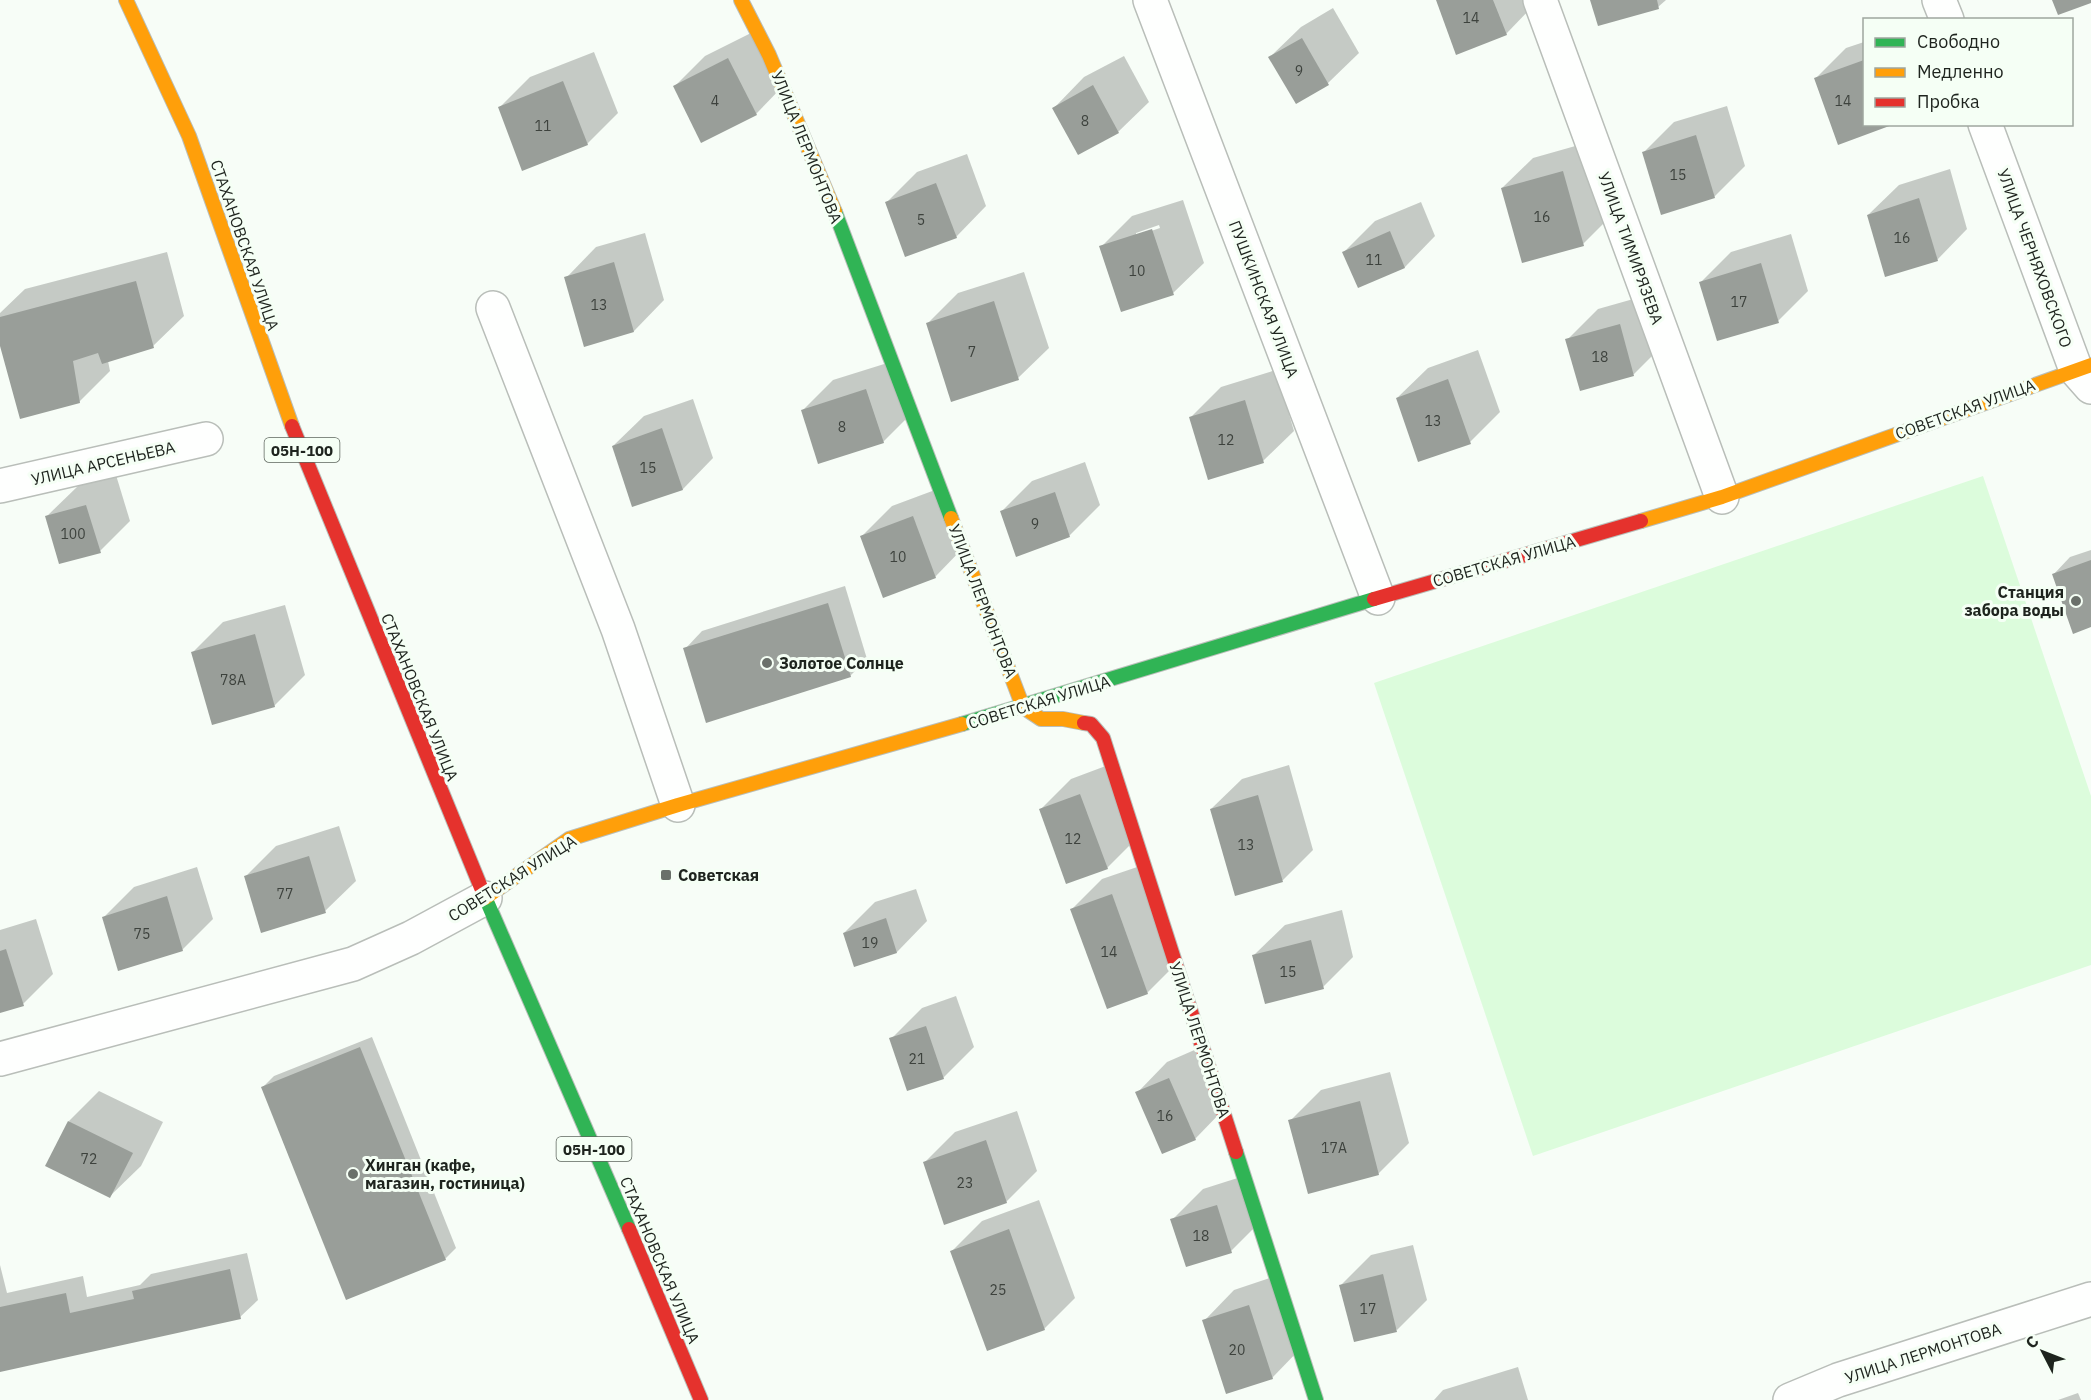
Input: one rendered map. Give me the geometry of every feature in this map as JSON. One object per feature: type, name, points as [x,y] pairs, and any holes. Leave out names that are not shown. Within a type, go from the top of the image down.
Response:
[{"type":"street","name":"СТАХАНОВСКАЯ УЛИЦА","points":[[126,0],[189,136],[281,398],[485,898],[622,1211],[701,1400]]},
{"type":"street","name":"УЛИЦА ЛЕРМОНТОВА","points":[[741,0],[769,55],[834,211],[1023,707],[1041,719],[1064,719],[1091,724],[1103,738],[1316,1400]]},
{"type":"street","name":"ПУШКИНСКАЯ УЛИЦА","points":[[1150,0],[1378,598]]},
{"type":"street","name":"УЛИЦА ТИМИРЯЗЕВА","points":[[1540,0],[1722,497]]},
{"type":"street","points":[[1939,0],[1946,18]]},
{"type":"street","name":"УЛИЦА ЧЕРНЯХОВСКОГО","points":[[1986,126],[2086,374]]},
{"type":"street","points":[[493,308],[618,629],[678,805]]},
{"type":"street","name":"СОВЕТСКАЯ УЛИЦА","points":[[0,1059],[353,964],[411,938],[485,898],[569,839],[678,805],[1023,707],[1378,598],[1722,497],[2086,374]]},
{"type":"street","name":"УЛИЦА АРСЕНЬЕВА","points":[[0,486],[206,439]]},
{"type":"street","name":"УЛИЦА ЛЕРМОНТОВА","points":[[1790,1400],[1842,1390],[2091,1299]]},
{"type":"green space","points":[[1983,476],[2091,796],[2091,965],[1533,1156],[1374,683]]},
{"type":"building","points":[[1436,0],[1493,0],[1507,35],[1456,55]]},
{"type":"building","points":[[1590,0],[1657,0],[1659,9],[1598,26]]},
{"type":"building","points":[[2052,0],[2091,0],[2091,3],[2058,15]]},
{"type":"building","points":[[1302,38],[1329,85],[1296,104],[1268,57]]},
{"type":"building","points":[[728,58],[757,115],[701,143],[673,86]]},
{"type":"building","points":[[1863,60],[1863,126],[1889,126],[1838,145],[1814,78]]},
{"type":"building","points":[[563,81],[588,145],[522,171],[498,107]]},
{"type":"building","points":[[1093,85],[1119,133],[1078,155],[1052,108]]},
{"type":"building","points":[[1696,135],[1715,198],[1661,215],[1642,152]]},
{"type":"building","points":[[1563,171],[1584,246],[1522,263],[1501,188]]},
{"type":"building","points":[[936,183],[957,238],[905,257],[885,202]]},
{"type":"building","points":[[1919,198],[1938,261],[1885,277],[1867,215]]},
{"type":"building","points":[[1152,229],[1174,295],[1121,312],[1099,246]]},
{"type":"building","points":[[1390,231],[1405,268],[1358,288],[1342,252]]},
{"type":"building","points":[[614,262],[634,332],[584,347],[564,277]]},
{"type":"building","points":[[1761,263],[1779,323],[1717,341],[1699,282]]},
{"type":"building","points":[[136,281],[154,348],[102,364],[98,353],[73,361],[80,403],[20,419],[0,346],[0,317]]},
{"type":"building","points":[[994,301],[1019,380],[951,402],[926,323]]},
{"type":"building","points":[[1620,324],[1634,376],[1580,391],[1565,339]]},
{"type":"building","points":[[1448,379],[1471,444],[1418,462],[1396,398]]},
{"type":"building","points":[[866,389],[884,443],[818,464],[801,410]]},
{"type":"building","points":[[1245,400],[1264,463],[1208,480],[1189,417]]},
{"type":"building","points":[[662,428],[683,490],[632,507],[612,446]]},
{"type":"building","points":[[1055,492],[1070,537],[1016,557],[1000,511]]},
{"type":"building","points":[[86,505],[101,553],[59,564],[45,516]]},
{"type":"building","points":[[913,516],[936,578],[883,598],[860,536]]},
{"type":"building","name":"Станция забора воды","points":[[2091,560],[2091,627],[2073,634],[2052,574]]},
{"type":"building","name":"Золотое Солнце","points":[[828,603],[851,677],[706,723],[683,648]]},
{"type":"building","points":[[255,634],[275,707],[212,725],[191,652]]},
{"type":"building","points":[[1080,794],[1108,869],[1066,884],[1039,809]]},
{"type":"building","points":[[1258,795],[1283,882],[1235,896],[1210,809]]},
{"type":"building","points":[[309,856],[326,913],[261,933],[244,876]]},
{"type":"building","points":[[1112,894],[1148,994],[1107,1009],[1070,909]]},
{"type":"building","points":[[167,896],[183,951],[118,971],[102,917]]},
{"type":"building","points":[[886,918],[897,953],[854,967],[843,933]]},
{"type":"building","points":[[1311,940],[1324,989],[1265,1004],[1252,955]]},
{"type":"building","points":[[6,949],[24,1006],[0,1013],[0,951]]},
{"type":"building","points":[[926,1026],[944,1079],[907,1091],[889,1038]]},
{"type":"building","name":"Хинган (кафе, магазин, гостиница)","points":[[360,1047],[446,1260],[346,1300],[261,1087]]},
{"type":"building","points":[[1169,1078],[1196,1140],[1162,1154],[1135,1092]]},
{"type":"building","points":[[1360,1101],[1379,1175],[1308,1194],[1288,1120]]},
{"type":"building","points":[[68,1121],[133,1153],[110,1198],[45,1166]]},
{"type":"building","points":[[986,1140],[1007,1203],[944,1225],[923,1162]]},
{"type":"building","points":[[1217,1205],[1232,1253],[1186,1267],[1170,1219]]},
{"type":"building","points":[[1009,1229],[1045,1330],[987,1351],[950,1251]]},
{"type":"building","points":[[230,1269],[241,1319],[0,1372],[0,1307],[66,1293],[70,1313],[134,1299],[132,1291]]},
{"type":"building","points":[[1383,1274],[1397,1332],[1354,1342],[1339,1285]]},
{"type":"building","points":[[1249,1305],[1273,1379],[1226,1394],[1202,1320]]},
{"type":"traffic: fast","points":[[835,212],[951,518]]},
{"type":"traffic: fast","points":[[962,724],[1374,599]]},
{"type":"traffic: fast","points":[[482,890],[629,1229]]},
{"type":"traffic: fast","points":[[1236,1152],[1316,1400]]},
{"type":"traffic: slow","points":[[126,0],[189,136],[292,426]]},
{"type":"traffic: slow","points":[[741,0],[769,55],[835,212]]},
{"type":"traffic: slow","points":[[1641,521],[1722,497],[2091,365]]},
{"type":"traffic: slow","points":[[951,518],[1023,707],[1041,719],[1063,719],[1084,723]]},
{"type":"traffic: slow","points":[[485,898],[569,839],[678,805],[962,724]]},
{"type":"traffic: jam","points":[[292,426],[482,890]]},
{"type":"traffic: jam","points":[[1374,599],[1641,521]]},
{"type":"traffic: jam","points":[[1084,723],[1091,724],[1103,738],[1236,1152]]},
{"type":"traffic: jam","points":[[629,1229],[701,1400]]},
{"type":"place","name":"Станция забора воды","points":[[2076,601]]},
{"type":"place","name":"Золотое Солнце","points":[[767,663]]},
{"type":"place","name":"Советская","points":[[666,875]]},
{"type":"place","name":"Хинган (кафе, магазин, гостиница)","points":[[353,1174]]}]
